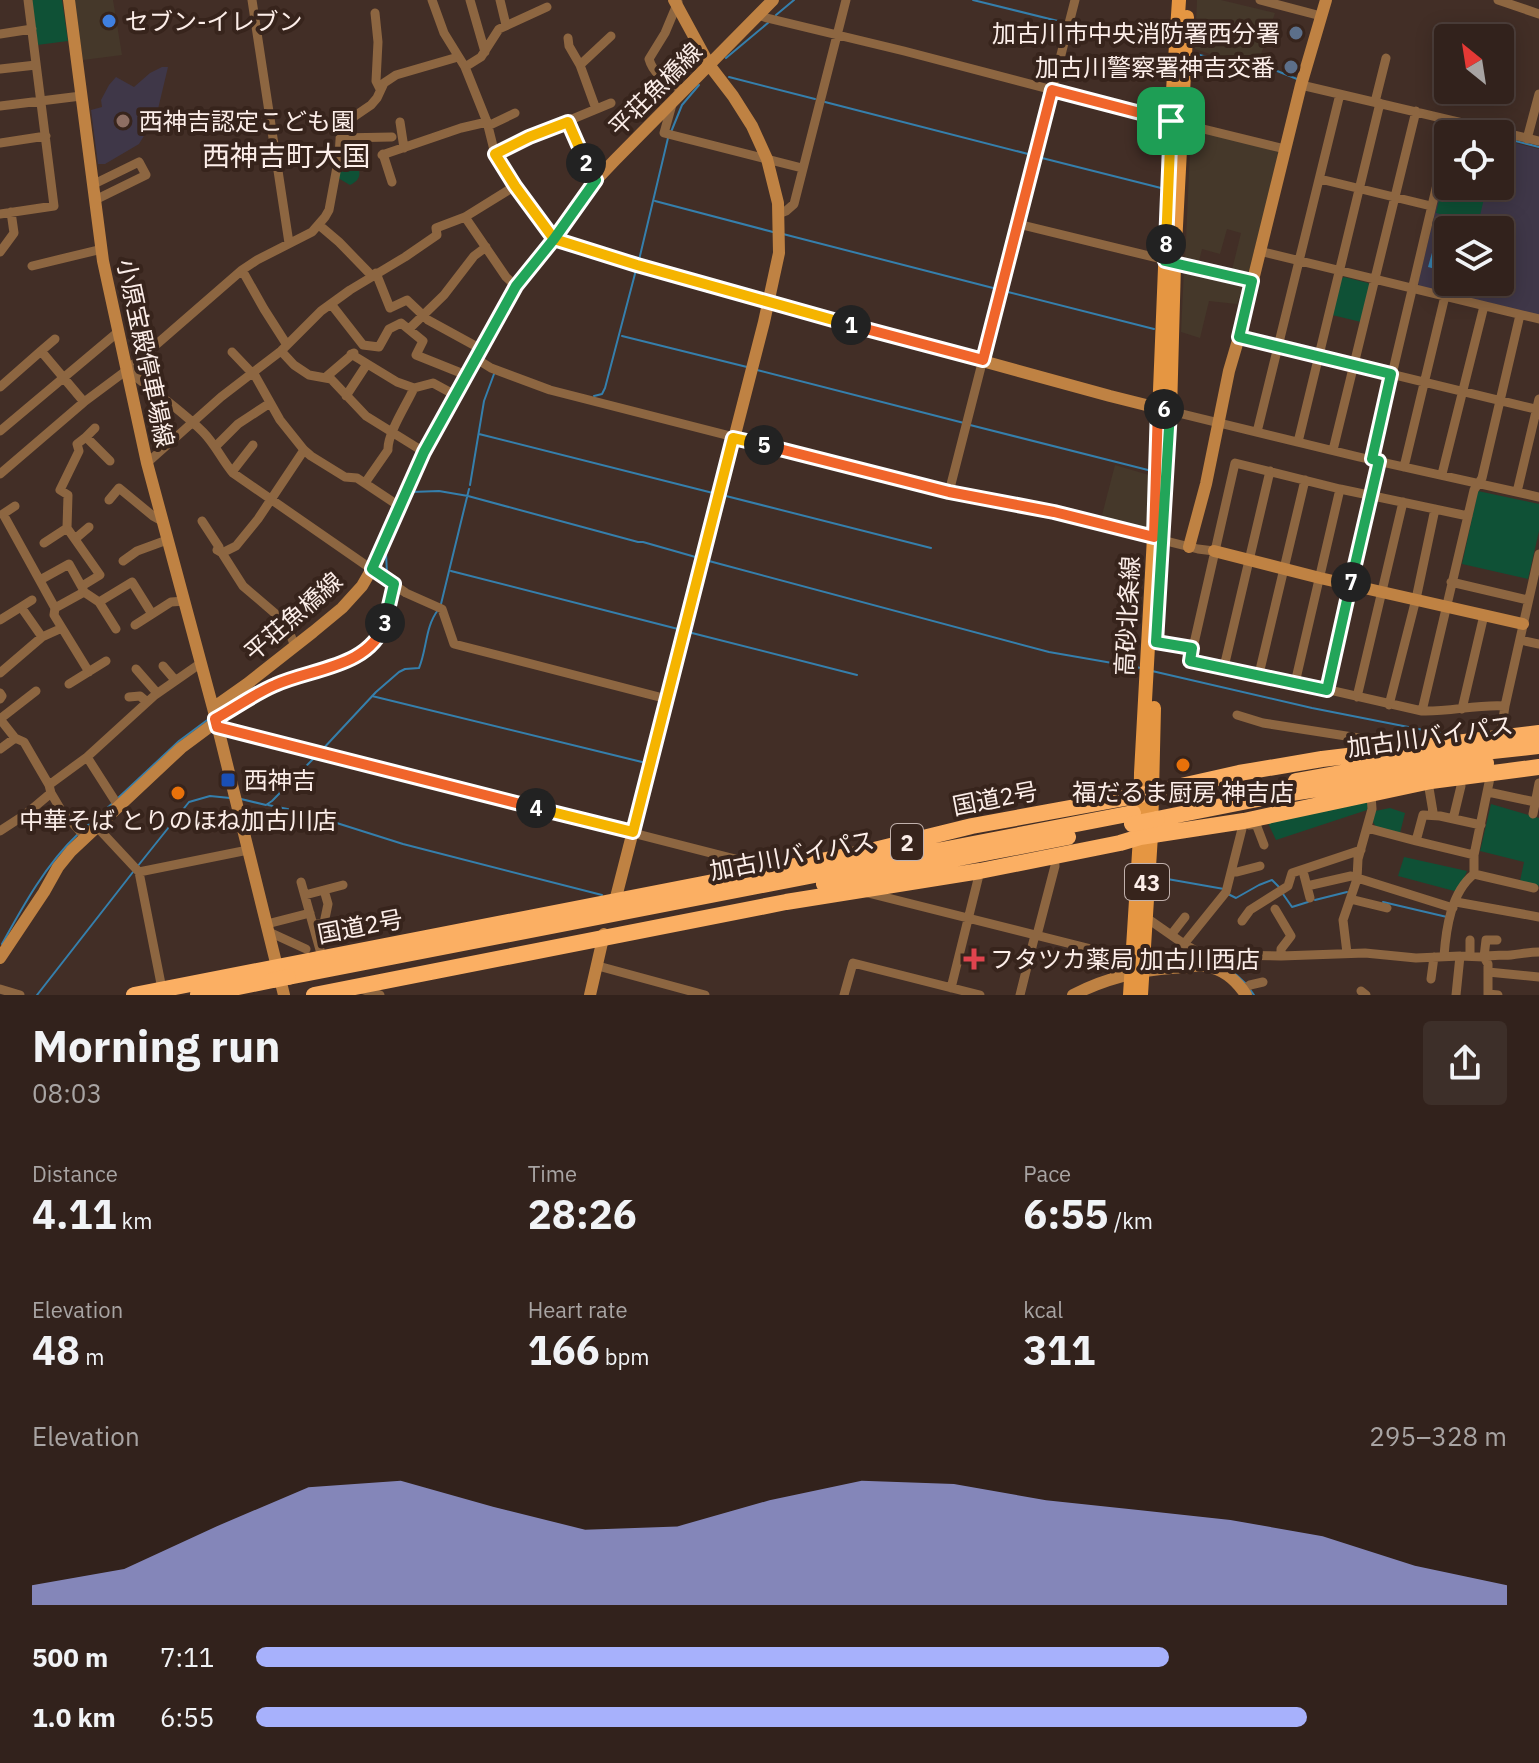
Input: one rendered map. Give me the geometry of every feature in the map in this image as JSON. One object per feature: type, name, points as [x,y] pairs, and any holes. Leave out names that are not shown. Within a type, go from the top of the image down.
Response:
[{"type":"highway","name":"国道2号","points":[[314,995],[603,936],[980,871],[1120,843],[1145,815],[1239,773],[1501,733],[1539,733]]},
{"type":"highway","name":"加古川バイパス","points":[[198,995],[281,983],[884,867],[1419,759],[1539,746]]},
{"type":"highway","name":"加古川バイパス","points":[[1145,815],[1539,757]]},
{"type":"highway","name":"国道2号","points":[[134,995],[162,989],[281,983],[322,957],[614,903],[862,853],[972,826],[1145,815],[1243,824],[1428,782],[1460,771],[1491,773],[1539,767]]},
{"type":"highway","points":[[884,867],[922,847],[1073,812],[1131,802],[1145,815]]},
{"type":"highway","name":"加古川バイパス","points":[[252,995],[281,983]]},
{"type":"main road","name":"高砂北条線","points":[[1130,995],[1144,920],[1145,815],[1141,773],[1151,671],[1158,539],[1177,122],[1179,0]]},
{"type":"main road","name":"高砂北条線","points":[[1177,122],[1188,0]]},
{"type":"main road","name":"高砂北条線","points":[[1151,671],[1156,642],[1158,539]]},
{"type":"main road","name":"高砂北条線","points":[[1141,995],[1131,959],[1145,815]]},
{"type":"street","points":[[0,252],[14,233],[5,213],[54,206],[28,0]]},
{"type":"street","name":"小原宝殿停車場線","points":[[69,0],[102,249],[118,332],[147,463],[215,717],[281,983]]},
{"type":"street","points":[[252,0],[289,243]]},
{"type":"street","points":[[432,0],[444,33],[465,67],[495,154],[554,239],[640,266],[1110,396],[1539,497]]},
{"type":"street","points":[[470,0],[485,52]]},
{"type":"street","points":[[500,0],[506,25]]},
{"type":"street","points":[[529,0],[532,12]]},
{"type":"street","name":"平荘魚橋線","points":[[0,958],[82,833],[97,827],[247,684],[342,608],[362,586],[424,452],[516,286],[596,180],[673,101],[767,18],[773,0]]},
{"type":"street","points":[[778,214],[794,204],[846,0]]},
{"type":"street","points":[[949,492],[1075,0]]},
{"type":"street","points":[[1260,0],[1318,16]]},
{"type":"street","points":[[1189,547],[1239,337],[1249,281],[1318,16],[1326,0]]},
{"type":"street","points":[[1498,0],[1539,14]]},
{"type":"street","points":[[614,903],[768,302],[777,262],[779,234],[778,203],[767,159],[752,126],[711,67],[677,2]]},
{"type":"street","points":[[677,2],[665,33],[649,59],[656,74],[684,91]]},
{"type":"street","points":[[465,67],[481,57],[499,29],[547,7]]},
{"type":"street","points":[[375,13],[378,42],[376,81],[380,89]]},
{"type":"street","points":[[767,18],[1283,149]]},
{"type":"street","points":[[0,34],[32,29]]},
{"type":"street","points":[[580,65],[611,36]]},
{"type":"street","points":[[568,38],[596,109]]},
{"type":"street","points":[[0,474],[242,270],[312,232],[329,210],[340,138],[349,120],[371,105],[384,83],[396,75],[458,57]]},
{"type":"street","points":[[1298,442],[1359,188],[1386,58]]},
{"type":"street","points":[[0,69],[36,65]]},
{"type":"street","points":[[1301,85],[1452,120]]},
{"type":"street","points":[[1257,432],[1340,94]]},
{"type":"street","points":[[1527,139],[1539,94]]},
{"type":"street","points":[[0,106],[81,96]]},
{"type":"street","points":[[673,101],[668,134],[802,168]]},
{"type":"street","points":[[495,154],[611,103]]},
{"type":"street","points":[[1333,450],[1416,111]]},
{"type":"street","points":[[392,182],[382,154],[515,113]]},
{"type":"street","points":[[400,122],[404,148]]},
{"type":"street","points":[[568,122],[596,180]]},
{"type":"street","points":[[0,143],[46,136]]},
{"type":"street","points":[[1514,136],[1539,141]]},
{"type":"street","points":[[340,138],[392,137]]},
{"type":"street","points":[[94,184],[139,162],[146,175],[95,200]]},
{"type":"street","points":[[1320,179],[1431,206]]},
{"type":"street","points":[[147,463],[238,383],[284,348],[331,304],[437,235],[436,228],[465,217],[515,186]]},
{"type":"street","points":[[1327,690],[1371,494],[1391,374],[1434,194]]},
{"type":"street","points":[[465,217],[506,277],[516,286]]},
{"type":"street","points":[[1018,224],[1249,281]]},
{"type":"street","points":[[319,225],[374,275],[390,308],[407,300],[499,371],[550,390],[949,492],[1054,512],[1189,547],[1523,624]]},
{"type":"street","points":[[409,329],[444,295],[474,256],[486,247]]},
{"type":"street","points":[[32,266],[102,249]]},
{"type":"street","points":[[1259,251],[1434,293]]},
{"type":"street","points":[[242,270],[294,365],[309,375],[326,377],[334,382],[366,416],[424,452]]},
{"type":"street","points":[[1404,467],[1445,296],[1539,319]]},
{"type":"street","points":[[331,304],[363,345]]},
{"type":"street","points":[[1442,474],[1484,306]]},
{"type":"street","points":[[1422,711],[1451,582],[1474,490],[1482,478],[1520,315]]},
{"type":"street","points":[[326,377],[363,345],[379,347],[389,329],[399,323],[423,341],[416,355],[466,375]]},
{"type":"street","points":[[0,431],[118,332]]},
{"type":"street","points":[[1239,337],[1499,401],[1538,407],[1517,492]]},
{"type":"street","points":[[0,387],[55,339]]},
{"type":"street","points":[[41,351],[84,402]]},
{"type":"street","points":[[232,352],[253,373],[280,420],[304,450],[345,477],[357,478],[399,506]]},
{"type":"street","points":[[351,354],[397,382],[414,388],[433,383],[455,395]]},
{"type":"street","points":[[428,384],[435,362]]},
{"type":"street","points":[[346,396],[367,364]]},
{"type":"street","points":[[0,369],[9,379]]},
{"type":"street","points":[[127,370],[193,422],[232,472],[406,593],[439,607],[454,644],[667,699]]},
{"type":"street","points":[[365,483],[388,450],[391,433],[414,388]]},
{"type":"street","points":[[215,447],[238,424],[270,403]]},
{"type":"street","points":[[55,608],[100,575],[67,528],[68,495],[60,490],[79,451],[77,444],[95,428]]},
{"type":"street","points":[[86,437],[110,461]]},
{"type":"street","points":[[232,472],[253,445]]},
{"type":"street","points":[[222,553],[236,546],[304,450]]},
{"type":"street","points":[[1468,516],[1235,463],[1190,661],[1422,711],[1505,706]]},
{"type":"street","points":[[1224,667],[1270,471]]},
{"type":"street","points":[[1259,674],[1305,480]]},
{"type":"street","points":[[109,500],[119,488],[162,521]]},
{"type":"street","points":[[1295,683],[1340,489]]},
{"type":"street","points":[[1357,697],[1403,502]]},
{"type":"street","points":[[15,506],[3,514],[4,520],[55,608],[54,615],[89,672]]},
{"type":"street","points":[[1389,705],[1435,509]]},
{"type":"street","points":[[202,521],[219,547],[217,550],[243,586],[285,622],[295,646]]},
{"type":"street","points":[[75,539],[89,527]]},
{"type":"street","points":[[44,543],[67,528]]},
{"type":"street","points":[[123,561],[137,551],[167,540]]},
{"type":"street","points":[[1501,733],[1539,554]]},
{"type":"street","points":[[40,580],[69,564],[83,589],[99,602],[116,629]]},
{"type":"street","points":[[83,589],[104,578]]},
{"type":"street","points":[[215,717],[275,685],[337,665],[362,653],[379,638],[384,628],[389,581]]},
{"type":"street","points":[[99,602],[132,582],[152,614]]},
{"type":"street","points":[[1451,582],[1528,600]]},
{"type":"street","points":[[0,620],[32,600]]},
{"type":"street","points":[[135,625],[171,602],[185,601]]},
{"type":"street","points":[[21,607],[42,637]]},
{"type":"street","points":[[1462,709],[1484,615]]},
{"type":"street","points":[[0,673],[42,637],[62,628]]},
{"type":"street","points":[[1520,640],[1539,644]]},
{"type":"street","points":[[1156,642],[1192,648]]},
{"type":"street","points":[[69,684],[106,661]]},
{"type":"street","points":[[0,831],[26,814],[157,693],[201,663]]},
{"type":"street","points":[[163,666],[175,680]]},
{"type":"street","points":[[136,669],[157,693]]},
{"type":"street","points":[[36,691],[0,719],[15,738],[24,742],[61,810],[82,833]]},
{"type":"street","points":[[129,697],[140,696],[147,702]]},
{"type":"street","points":[[1244,714],[1359,738],[1364,753]]},
{"type":"street","points":[[215,717],[319,752],[766,867],[771,871]]},
{"type":"street","points":[[0,749],[15,738]]},
{"type":"street","points":[[87,757],[119,807]]},
{"type":"street","points":[[1453,819],[1461,786],[1460,771]]},
{"type":"street","points":[[1474,874],[1474,855],[1491,773]]},
{"type":"street","points":[[1428,782],[1433,812]]},
{"type":"street","points":[[1533,814],[1539,783]]},
{"type":"street","points":[[1488,792],[1535,802]]},
{"type":"street","points":[[1347,953],[1343,920],[1357,879],[1358,859],[1372,809],[1371,794]]},
{"type":"street","points":[[1416,841],[1423,815],[1481,825]]},
{"type":"street","points":[[1184,944],[1224,896],[1243,824],[1256,824],[1264,845]]},
{"type":"street","points":[[97,827],[137,869],[162,989]]},
{"type":"street","points":[[1367,828],[1474,855]]},
{"type":"street","points":[[137,869],[248,850]]},
{"type":"street","points":[[1242,921],[1250,910],[1288,886],[1292,873],[1361,850]]},
{"type":"street","points":[[1020,995],[1055,866],[1054,855]]},
{"type":"street","points":[[1232,872],[1260,866]]},
{"type":"street","points":[[951,988],[980,871]]},
{"type":"street","points":[[1474,874],[1497,883],[1534,888]]},
{"type":"street","points":[[1431,979],[1452,911],[1466,880],[1474,874]]},
{"type":"street","points":[[1304,875],[1310,898]]},
{"type":"street","points":[[1307,886],[1351,876],[1452,911],[1539,917]]},
{"type":"street","points":[[301,882],[322,957]]},
{"type":"street","points":[[1513,895],[1514,884]]},
{"type":"street","points":[[305,895],[343,885]]},
{"type":"street","points":[[862,889],[866,893],[1131,959]]},
{"type":"street","points":[[313,925],[324,923],[328,904],[324,890]]},
{"type":"street","points":[[1350,899],[1387,908]]},
{"type":"street","points":[[268,928],[310,913]]},
{"type":"street","points":[[1275,914],[1288,924],[1291,936],[1281,949],[1281,956]]},
{"type":"street","points":[[1171,935],[1185,917]]},
{"type":"street","points":[[1144,920],[1151,921],[1246,990],[1263,982]]},
{"type":"street","points":[[268,928],[306,949]]},
{"type":"street","points":[[590,995],[603,936]]},
{"type":"street","points":[[1323,940],[1324,954]]},
{"type":"street","points":[[1456,995],[1470,940]]},
{"type":"street","points":[[1497,940],[1486,940],[1484,957],[1488,964],[1488,994],[1498,995]]},
{"type":"street","points":[[1073,995],[1096,984],[1136,974],[1207,962],[1212,955],[1347,953],[1416,958],[1508,956],[1539,952]]},
{"type":"street","points":[[844,995],[853,963],[980,995]]},
{"type":"street","points":[[598,966],[705,995]]},
{"type":"street","points":[[1488,972],[1539,977]]},
{"type":"street","points":[[650,995],[654,981]]},
{"type":"street","points":[[356,986],[380,995]]},
{"type":"street","points":[[0,989],[20,995]]},
{"type":"shaded area","points":[[74,0],[113,0],[122,55],[83,60]]},
{"type":"shaded area","points":[[1197,0],[1221,0],[1275,13],[1257,66],[1249,63],[1248,67],[1195,49]]},
{"type":"shaded area","name":"西神吉認定こども園","points":[[162,67],[168,67],[158,109],[139,144],[105,164],[98,164],[91,110],[102,107],[101,100],[116,77],[134,87]]},
{"type":"shaded area","points":[[1191,128],[1279,152],[1248,276],[1231,274],[1241,233],[1227,229],[1220,254],[1202,249],[1198,265],[1185,261]]},
{"type":"shaded area","points":[[1514,143],[1539,149],[1539,315],[1460,296],[1514,296],[1514,216],[1434,216],[1438,200],[1514,200]]},
{"type":"shaded area","points":[[1434,217],[1434,290],[1418,283]]},
{"type":"shaded area","points":[[1184,269],[1245,281],[1237,304],[1209,301],[1200,338],[1181,332]]},
{"type":"shaded area","points":[[1115,465],[1149,475],[1147,531],[1101,519]]},
{"type":"green space","points":[[33,0],[62,0],[68,41],[37,45]]},
{"type":"green space","points":[[356,154],[359,176],[350,185],[338,178],[343,155]]},
{"type":"green space","points":[[1439,200],[1484,200],[1480,216],[1436,213]]},
{"type":"green space","points":[[1344,277],[1370,286],[1361,322],[1332,315]]},
{"type":"green space","points":[[1478,491],[1539,504],[1539,531],[1528,579],[1462,564]]},
{"type":"green space","points":[[1365,800],[1369,803],[1367,810],[1276,840],[1266,819]]},
{"type":"green space","points":[[1491,804],[1539,818],[1539,886],[1520,881],[1524,862],[1480,851]]},
{"type":"green space","points":[[1390,808],[1405,813],[1400,833],[1376,827],[1373,822],[1375,811]]},
{"type":"green space","points":[[1404,857],[1467,871],[1458,892],[1398,876]]},
{"type":"water","points":[[1434,246],[1434,269],[1428,267]]},
{"type":"waterway","points":[[776,15],[794,0]]},
{"type":"waterway","points":[[973,0],[1066,23]]},
{"type":"waterway","points":[[726,58],[769,22]]},
{"type":"waterway","points":[[1072,23],[1168,47]]},
{"type":"waterway","points":[[1196,54],[1256,70],[1260,64],[1297,79]]},
{"type":"waterway","points":[[729,77],[815,99]]},
{"type":"waterway","points":[[671,132],[682,105],[699,85]]},
{"type":"waterway","points":[[825,102],[1032,155]]},
{"type":"waterway","points":[[639,260],[668,138]]},
{"type":"waterway","points":[[1514,141],[1539,147]]},
{"type":"waterway","points":[[1038,157],[1161,188]]},
{"type":"waterway","points":[[655,201],[773,232]]},
{"type":"waterway","points":[[783,234],[997,289]]},
{"type":"waterway","points":[[594,396],[602,394],[605,388],[636,270]]},
{"type":"waterway","points":[[1004,291],[1154,329]]},
{"type":"waterway","points":[[622,336],[747,367]]},
{"type":"waterway","points":[[757,370],[964,423]]},
{"type":"waterway","points":[[470,485],[484,401],[494,374]]},
{"type":"waterway","points":[[970,425],[1148,470]]},
{"type":"waterway","points":[[479,434],[713,493]]},
{"type":"waterway","points":[[441,604],[469,489]]},
{"type":"waterway","points":[[411,492],[439,491],[468,496],[699,558]]},
{"type":"waterway","points":[[726,496],[931,548]]},
{"type":"waterway","points":[[386,553],[387,574]]},
{"type":"waterway","points":[[709,561],[1049,652],[1141,668]]},
{"type":"waterway","points":[[451,571],[678,629]]},
{"type":"waterway","points":[[382,618],[388,585]]},
{"type":"waterway","points":[[321,751],[399,672],[419,668],[438,610]]},
{"type":"waterway","points":[[688,632],[857,675]]},
{"type":"waterway","points":[[1152,671],[1312,708],[1454,736]]},
{"type":"waterway","points":[[372,696],[642,762]]},
{"type":"waterway","points":[[118,798],[179,741],[210,718]]},
{"type":"waterway","points":[[241,799],[266,805],[317,755]]},
{"type":"waterway","points":[[137,867],[189,802],[210,796],[230,798]]},
{"type":"waterway","points":[[82,830],[114,802]]},
{"type":"waterway","points":[[268,805],[302,812],[403,844],[602,895]]},
{"type":"waterway","points":[[2,944],[45,872],[78,834]]},
{"type":"waterway","points":[[37,995],[133,872]]},
{"type":"waterway","points":[[1156,877],[1224,889]]},
{"type":"waterway","points":[[1228,894],[1236,898],[1272,880],[1280,888]]},
{"type":"waterway","points":[[1315,900],[1347,892]]},
{"type":"waterway","points":[[1283,894],[1292,907],[1308,902]]},
{"type":"waterway","points":[[1383,902],[1447,917]]},
{"type":"waterway","points":[[1154,963],[1169,962]]},
{"type":"waterway","points":[[1225,967],[1245,983]]},
{"type":"waterway","points":[[1249,988],[1254,995]]},
{"type":"place","name":"セブン-イレブン","points":[[109,21]]},
{"type":"place","name":"加古川市中央消防署西分署","points":[[1296,33]]},
{"type":"place","name":"加古川警察署神吉交番","points":[[1291,67]]},
{"type":"place","name":"西神吉認定こども園","points":[[123,121]]},
{"type":"place","name":"福だるま厨房 神吉店","points":[[1183,765]]},
{"type":"place","name":"西神吉","points":[[228,780]]},
{"type":"place","name":"中華そば とりのほね加古川店","points":[[178,793]]},
{"type":"place","name":"フタツカ薬局 加古川西店","points":[[974,959]]},
{"type":"district","name":"西神吉町大国","points":[[286,155]]},
{"type":"route","points":[[1171,121],[1052,90],[983,360],[637,265],[554,239],[495,154],[568,122],[596,180],[554,239],[516,286],[424,452],[372,569],[394,584],[384,628],[379,638],[354,658],[267,689],[215,719],[217,727],[633,832],[733,438],[949,492],[1054,512],[1154,537],[1158,407],[1170,411],[1156,642],[1192,648],[1190,661],[1327,690],[1379,461],[1372,459],[1391,374],[1239,337],[1252,281],[1165,261],[1171,121]]}]
